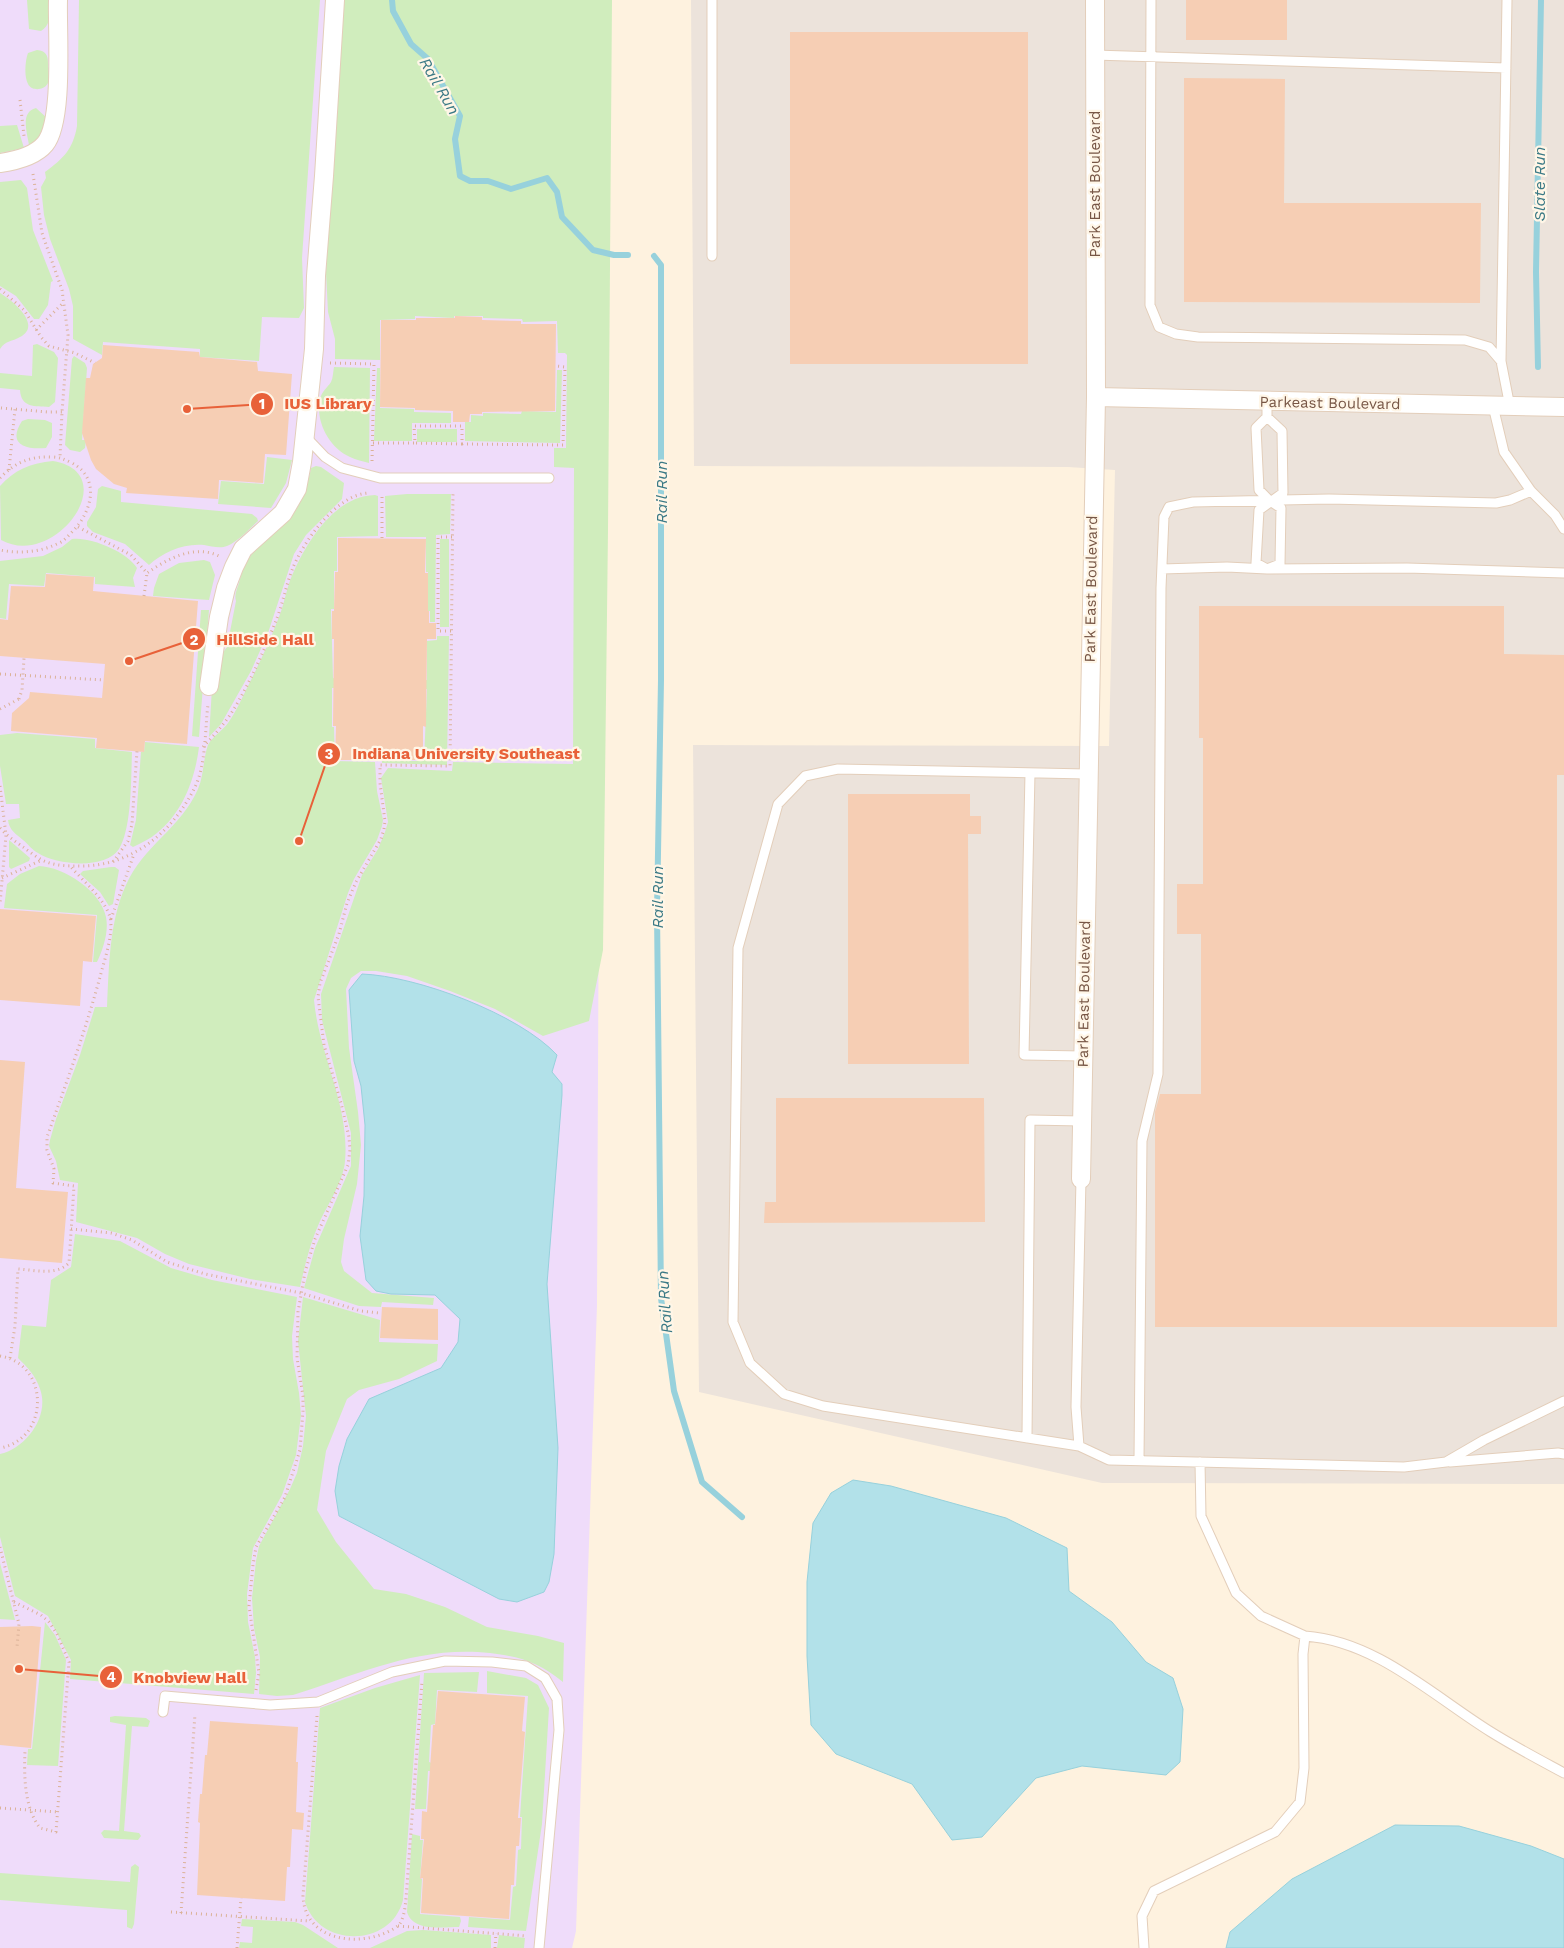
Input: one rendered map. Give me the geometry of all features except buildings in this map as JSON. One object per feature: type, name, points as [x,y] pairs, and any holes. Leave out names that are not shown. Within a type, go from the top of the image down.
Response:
[{"type":"street","points":[[0,163],[27,156],[45,144],[54,128],[57,110],[58,0]]},
{"type":"street","points":[[210,686],[220,617],[226,588],[235,564],[243,549],[282,513],[297,489],[305,435],[312,362],[335,0]]},
{"type":"street","name":"Park East Boulevard","points":[[1081,1178],[1087,774],[1096,397],[1095,0]]},
{"type":"street","name":"Parkeast Boulevard","points":[[1096,397],[1267,409],[1564,407]]},
{"type":"lane","points":[[712,0],[712,256]]},
{"type":"lane","points":[[1151,0],[1150,305],[1159,327],[1176,334],[1198,338],[1465,340],[1489,347],[1501,361]]},
{"type":"lane","points":[[1507,0],[1501,361],[1504,452],[1531,491],[1555,515],[1564,529]]},
{"type":"lane","points":[[1094,55],[1506,68]]},
{"type":"lane","points":[[1267,409],[1256,428],[1259,490],[1270,501],[1281,508],[1280,564],[1267,569],[1256,563],[1259,510],[1270,501],[1283,493],[1282,431],[1267,409]]},
{"type":"lane","points":[[305,435],[325,457],[342,468],[380,478],[549,478]]},
{"type":"lane","points":[[1139,1460],[1142,1141],[1158,1074],[1164,517],[1169,507],[1193,502],[1329,499],[1496,503],[1510,500],[1531,491]]},
{"type":"lane","points":[[1162,569],[1227,567],[1267,569],[1407,568],[1564,573]]},
{"type":"lane","points":[[1087,774],[838,769],[805,776],[778,804],[738,948],[733,1322],[750,1363],[784,1394],[823,1406],[1080,1446],[1109,1460],[1404,1467],[1446,1462],[1564,1454]]},
{"type":"lane","points":[[1030,773],[1024,1055],[1083,1056]]},
{"type":"lane","points":[[1027,1438],[1030,1120],[1082,1122]]},
{"type":"lane","points":[[1080,1446],[1076,1407],[1081,1178]]},
{"type":"lane","points":[[1446,1462],[1484,1440],[1564,1401]]},
{"type":"lane","points":[[1200,1462],[1201,1516],[1236,1593],[1261,1616],[1305,1636],[1321,1637],[1376,1656],[1492,1733],[1564,1773]]},
{"type":"lane","points":[[1144,1948],[1142,1916],[1154,1891],[1275,1832],[1300,1802],[1304,1768],[1303,1654],[1305,1636]]},
{"type":"lane","points":[[163,1712],[165,1696],[270,1705],[318,1702],[392,1672],[445,1661],[492,1662],[526,1666],[545,1678],[557,1699],[559,1730],[539,1948]]},
{"type":"path","points":[[20,100],[27,156],[33,173],[42,233],[62,290],[68,335],[60,457]]},
{"type":"path","points":[[0,289],[24,310],[36,330],[49,346],[67,350],[95,363]]},
{"type":"path","points":[[36,330],[64,302]]},
{"type":"path","points":[[312,362],[374,364],[372,463]]},
{"type":"path","points":[[372,443],[563,445],[565,367],[556,366]]},
{"type":"path","points":[[1,408],[62,412]]},
{"type":"path","points":[[9,470],[15,409]]},
{"type":"path","points":[[415,444],[414,426],[462,426],[462,444]]},
{"type":"path","points":[[0,478],[16,464],[36,457],[60,457],[81,468],[90,483],[91,497],[78,527],[61,543],[39,551],[15,552],[0,550]]},
{"type":"path","points":[[203,747],[223,725],[239,701],[277,616],[292,570],[311,537],[333,510],[348,499],[361,493],[383,492],[382,538]]},
{"type":"path","points":[[256,1704],[259,1674],[249,1606],[256,1547],[285,1497],[300,1450],[304,1411],[297,1358],[296,1331],[301,1293],[315,1239],[348,1165],[350,1150],[341,1103],[324,1045],[318,997],[320,983],[339,934],[347,903],[356,882],[381,839],[384,829],[380,765],[450,766],[453,492],[443,492]]},
{"type":"path","points":[[78,527],[131,555],[147,573]]},
{"type":"path","points":[[452,631],[438,631],[438,537],[453,537]]},
{"type":"path","points":[[144,596],[147,573],[163,562],[183,554],[198,552],[214,553],[235,564]]},
{"type":"path","points":[[0,709],[18,699],[22,690],[24,658]]},
{"type":"path","points":[[0,674],[104,680]]},
{"type":"path","points":[[0,828],[6,835],[42,860],[70,866],[96,866],[112,862],[135,853],[156,839],[179,815],[196,785],[203,747],[210,686]]},
{"type":"path","points":[[112,862],[128,841],[132,824],[137,751]]},
{"type":"path","points":[[0,786],[6,835],[0,904]]},
{"type":"path","points":[[10,1358],[15,1326],[18,1269],[55,1271],[63,1269],[69,1263],[74,1186],[53,1183],[54,1169],[47,1150],[47,1137],[85,1031],[108,948],[110,920],[135,853]]},
{"type":"path","points":[[2,878],[42,860]]},
{"type":"path","points":[[70,866],[101,901],[110,920]]},
{"type":"path","points":[[71,1228],[111,1233],[132,1240],[167,1262],[204,1274],[301,1293],[355,1309],[380,1313]]},
{"type":"path","points":[[0,1356],[10,1358],[20,1364],[31,1375],[39,1406],[34,1422],[23,1438],[7,1447],[0,1448]]},
{"type":"path","points":[[0,1548],[20,1624],[17,1647]]},
{"type":"path","points":[[14,1602],[42,1615],[49,1622],[57,1634],[69,1662],[56,1832],[40,1828],[35,1822],[30,1809],[24,1773],[25,1751]]},
{"type":"path","points":[[382,1939],[398,1926],[403,1916],[406,1899],[421,1685],[424,1666]]},
{"type":"path","points":[[318,1702],[303,1896],[304,1910],[309,1921],[316,1931],[328,1940]]},
{"type":"path","points":[[181,1913],[196,1709]]},
{"type":"path","points":[[0,1808],[58,1812]]},
{"type":"path","points":[[237,1948],[241,1898]]},
{"type":"path","points":[[171,1912],[309,1921]]},
{"type":"path","points":[[398,1926],[540,1937]]},
{"type":"path","points":[[495,1948],[496,1933]]},
{"type":"shaded area","points":[[0,0],[606,0],[601,376],[597,1305],[576,1931],[572,1948],[0,1948]]},
{"type":"shaded area","points":[[691,0],[1564,0],[1564,1484],[1102,1483],[699,1392],[693,745],[1109,746],[1115,470],[1068,467],[694,466]]},
{"type":"green space","points":[[27,0],[50,0],[49,21],[41,31],[29,29]]},
{"type":"green space","points":[[79,0],[320,0],[302,258],[304,308],[299,318],[262,317],[259,361],[200,357],[200,349],[103,342],[102,355],[73,339],[73,306],[69,289],[50,239],[44,215],[41,187],[46,178],[45,172],[70,147],[77,126]]},
{"type":"green space","points":[[342,0],[612,0],[603,950],[589,1021],[543,1036],[495,1009],[450,991],[407,976],[376,971],[361,971],[351,978],[346,989],[349,1048],[361,1145],[357,1184],[344,1239],[341,1262],[344,1271],[372,1293],[434,1298],[433,1305],[382,1302],[381,1307],[359,1306],[304,1288],[315,1248],[351,1166],[351,1133],[322,1020],[321,994],[362,875],[378,849],[388,822],[381,778],[388,768],[452,771],[453,762],[573,764],[574,468],[554,467],[554,448],[566,448],[567,355],[565,353],[558,353],[557,321],[523,322],[522,319],[483,318],[483,316],[454,316],[454,318],[415,316],[415,319],[380,320],[380,360],[335,359],[335,339],[328,312],[326,273]]},
{"type":"green space","points":[[37,50],[43,51],[47,56],[49,81],[44,87],[35,89],[28,84],[25,73],[28,53]]},
{"type":"green space","points":[[36,108],[47,118],[44,131],[40,137],[29,145],[26,118],[31,110]]},
{"type":"green space","points":[[17,125],[24,148],[0,153],[0,126]]},
{"type":"green space","points":[[21,180],[27,188],[33,230],[53,281],[51,282],[48,305],[39,319],[34,319],[16,296],[0,286],[0,182]]},
{"type":"green space","points":[[0,293],[18,307],[27,320],[28,326],[26,332],[20,337],[5,344],[0,349]]},
{"type":"green space","points":[[37,344],[54,352],[58,358],[55,402],[49,407],[34,406],[26,403],[21,396],[20,390],[0,388],[0,373],[32,376],[33,345]]},
{"type":"green space","points":[[74,356],[85,363],[87,368],[82,440],[86,440],[85,448],[80,452],[70,450],[65,445],[72,359]]},
{"type":"green space","points":[[334,367],[370,368],[369,463],[342,453],[325,433],[322,425],[319,407],[320,399],[331,382]]},
{"type":"green space","points":[[377,368],[380,368],[380,408],[414,409],[414,412],[451,413],[451,423],[412,423],[412,441],[374,441]]},
{"type":"green space","points":[[557,370],[562,370],[560,443],[465,441],[465,422],[471,422],[471,415],[483,416],[483,413],[521,414],[522,411],[556,412]]},
{"type":"green space","points":[[28,419],[45,420],[52,423],[52,437],[46,448],[31,448],[20,444],[17,440],[16,435],[22,421]]},
{"type":"green space","points":[[417,429],[457,429],[457,442],[417,442]]},
{"type":"green space","points":[[267,457],[292,460],[286,483],[271,508],[218,504],[221,481],[264,484]]},
{"type":"green space","points":[[53,461],[74,469],[83,483],[82,499],[74,516],[60,531],[42,542],[22,546],[1,540],[0,486],[5,480],[24,468],[37,463]]},
{"type":"green space","points":[[321,467],[344,483],[342,499],[306,535],[294,554],[268,633],[251,671],[221,724],[209,737],[212,688],[227,647],[236,601],[235,596],[243,570],[254,552],[283,526],[293,514],[305,492],[311,468]]},
{"type":"green space","points":[[102,486],[121,491],[121,502],[252,514],[258,521],[227,546],[189,545],[167,552],[149,565],[125,544],[93,532],[87,526],[87,522],[96,507],[98,489]]},
{"type":"green space","points":[[451,494],[450,534],[436,535],[435,622],[430,622],[430,611],[428,611],[426,537],[386,537],[385,496]]},
{"type":"green space","points":[[378,496],[378,536],[337,537],[337,571],[334,571],[334,609],[331,609],[333,678],[336,679],[335,688],[332,688],[332,727],[334,727],[335,761],[375,762],[377,791],[383,820],[377,840],[348,893],[314,1000],[322,1041],[343,1120],[345,1161],[339,1184],[313,1237],[300,1287],[250,1279],[189,1264],[165,1254],[137,1238],[76,1222],[78,1183],[60,1180],[56,1161],[49,1146],[56,1119],[80,1055],[95,1007],[107,1007],[109,961],[113,929],[120,899],[133,871],[191,803],[200,784],[208,745],[228,723],[241,700],[272,635],[292,576],[308,545],[336,511],[361,497]]},
{"type":"green space","points":[[72,539],[88,540],[108,546],[125,556],[137,568],[133,578],[135,587],[95,584],[95,577],[46,573],[44,586],[9,584],[6,619],[0,618],[0,561],[43,556],[62,547]]},
{"type":"green space","points":[[440,539],[449,539],[449,627],[440,627]]},
{"type":"green space","points":[[204,560],[210,562],[215,575],[209,600],[153,596],[159,574],[179,563]]},
{"type":"green space","points":[[201,610],[209,610],[199,737],[192,736]]},
{"type":"green space","points":[[437,636],[449,636],[447,765],[382,763],[382,761],[424,761],[427,689],[424,689],[424,680],[427,680],[427,641],[437,640]]},
{"type":"green space","points":[[17,733],[95,739],[95,748],[132,752],[129,816],[123,840],[113,856],[92,863],[68,863],[56,860],[36,852],[11,829],[8,820],[20,818],[19,804],[6,804],[0,766],[0,735]]},
{"type":"green space","points":[[145,742],[199,747],[191,783],[181,805],[166,825],[145,841],[133,847],[130,845],[136,820],[141,752],[144,752]]},
{"type":"green space","points":[[9,840],[30,858],[29,861],[11,869],[9,867]]},
{"type":"green space","points":[[39,866],[49,867],[80,882],[97,898],[103,907],[107,929],[97,962],[93,962],[97,915],[4,908],[7,884],[20,874]]},
{"type":"green space","points":[[111,867],[119,870],[113,904],[109,906],[100,892],[80,874],[83,871]]},
{"type":"green space","points":[[75,1234],[120,1241],[171,1268],[212,1280],[297,1297],[292,1336],[293,1359],[301,1415],[296,1455],[282,1495],[253,1548],[247,1594],[248,1622],[255,1657],[254,1694],[70,1679],[71,1660],[48,1616],[15,1596],[0,1537],[0,1454],[10,1451],[19,1445],[27,1438],[39,1420],[42,1410],[40,1389],[34,1376],[18,1358],[22,1325],[46,1327],[51,1280],[71,1267]]},
{"type":"green space","points":[[303,1297],[380,1320],[379,1342],[438,1344],[437,1361],[399,1379],[359,1390],[347,1399],[326,1451],[317,1510],[336,1542],[374,1589],[406,1594],[445,1607],[487,1627],[538,1636],[564,1643],[563,1682],[529,1661],[490,1653],[464,1652],[439,1653],[390,1663],[293,1695],[259,1694],[260,1657],[254,1628],[252,1598],[256,1561],[259,1546],[297,1473],[303,1446],[306,1416],[298,1341]]},
{"type":"green space","points":[[0,1563],[15,1620],[0,1619]]},
{"type":"green space","points":[[45,1622],[55,1635],[66,1660],[58,1766],[27,1765],[28,1749],[32,1749]]},
{"type":"green space","points":[[487,1671],[526,1678],[538,1685],[549,1708],[542,1824],[526,1931],[468,1927],[469,1917],[510,1920],[513,1887],[516,1886],[518,1850],[521,1849],[522,1817],[520,1817],[528,1696],[487,1693]]},
{"type":"green space","points":[[479,1672],[477,1692],[437,1690],[435,1724],[431,1725],[429,1762],[432,1763],[431,1771],[428,1771],[426,1809],[415,1809],[424,1673]]},
{"type":"green space","points":[[420,1675],[403,1900],[396,1916],[385,1927],[370,1934],[355,1936],[339,1934],[325,1928],[313,1917],[305,1902],[320,1708],[375,1688]]},
{"type":"green space","points":[[110,1717],[146,1718],[150,1721],[148,1727],[132,1726],[124,1831],[139,1833],[141,1836],[138,1840],[104,1838],[101,1833],[104,1830],[119,1831],[126,1725],[110,1722]]},
{"type":"green space","points":[[412,1834],[420,1836],[420,1840],[423,1840],[420,1914],[460,1917],[459,1927],[437,1928],[422,1926],[410,1918],[407,1912]]},
{"type":"green space","points":[[135,1864],[139,1867],[132,1929],[127,1927],[127,1910],[0,1900],[0,1873],[130,1882],[131,1867]]},
{"type":"green space","points":[[242,1919],[295,1922],[303,1925],[338,1948],[239,1948],[240,1942],[252,1943],[253,1927],[241,1926]]},
{"type":"green space","points":[[423,1930],[491,1935],[491,1948],[370,1948],[407,1931]]},
{"type":"green space","points":[[499,1935],[525,1938],[524,1948],[497,1948]]},
{"type":"water","points":[[362,974],[385,976],[410,982],[466,1000],[518,1025],[540,1040],[557,1055],[552,1072],[562,1084],[562,1095],[547,1284],[558,1448],[554,1554],[549,1582],[544,1592],[517,1602],[499,1599],[339,1516],[335,1491],[339,1466],[347,1439],[369,1399],[441,1368],[458,1342],[460,1319],[435,1295],[391,1294],[376,1291],[366,1280],[360,1236],[364,1196],[365,1125],[361,1086],[354,1061],[349,990]]},
{"type":"water","points":[[853,1480],[891,1486],[1006,1518],[1067,1548],[1069,1591],[1112,1622],[1146,1662],[1173,1678],[1183,1709],[1180,1762],[1166,1775],[1082,1766],[1036,1778],[982,1837],[952,1840],[912,1784],[836,1754],[811,1725],[807,1656],[807,1582],[813,1523],[831,1493]]},
{"type":"water","points":[[1395,1825],[1459,1826],[1531,1846],[1564,1859],[1564,1948],[1226,1948],[1230,1932],[1292,1879]]},
{"type":"waterway","name":"Rail Run","points":[[392,0],[393,11],[411,44],[428,59],[460,116],[455,139],[460,176],[470,181],[488,181],[511,189],[547,178],[557,192],[562,217],[593,250],[614,255],[628,255]]},
{"type":"waterway","name":"Slate Run","points":[[1538,367],[1536,272],[1541,0]]},
{"type":"waterway","name":"Rail Run","points":[[654,256],[661,265],[661,680],[657,911],[661,1298],[674,1391],[702,1482],[742,1517]]},
{"type":"place","name":"IUS Library","points":[[187,409]]},
{"type":"place","name":"HillSide Hall","points":[[129,661]]},
{"type":"place","name":"Indiana University Southeast","points":[[299,841]]},
{"type":"place","name":"Knobview Hall","points":[[19,1669]]}]
